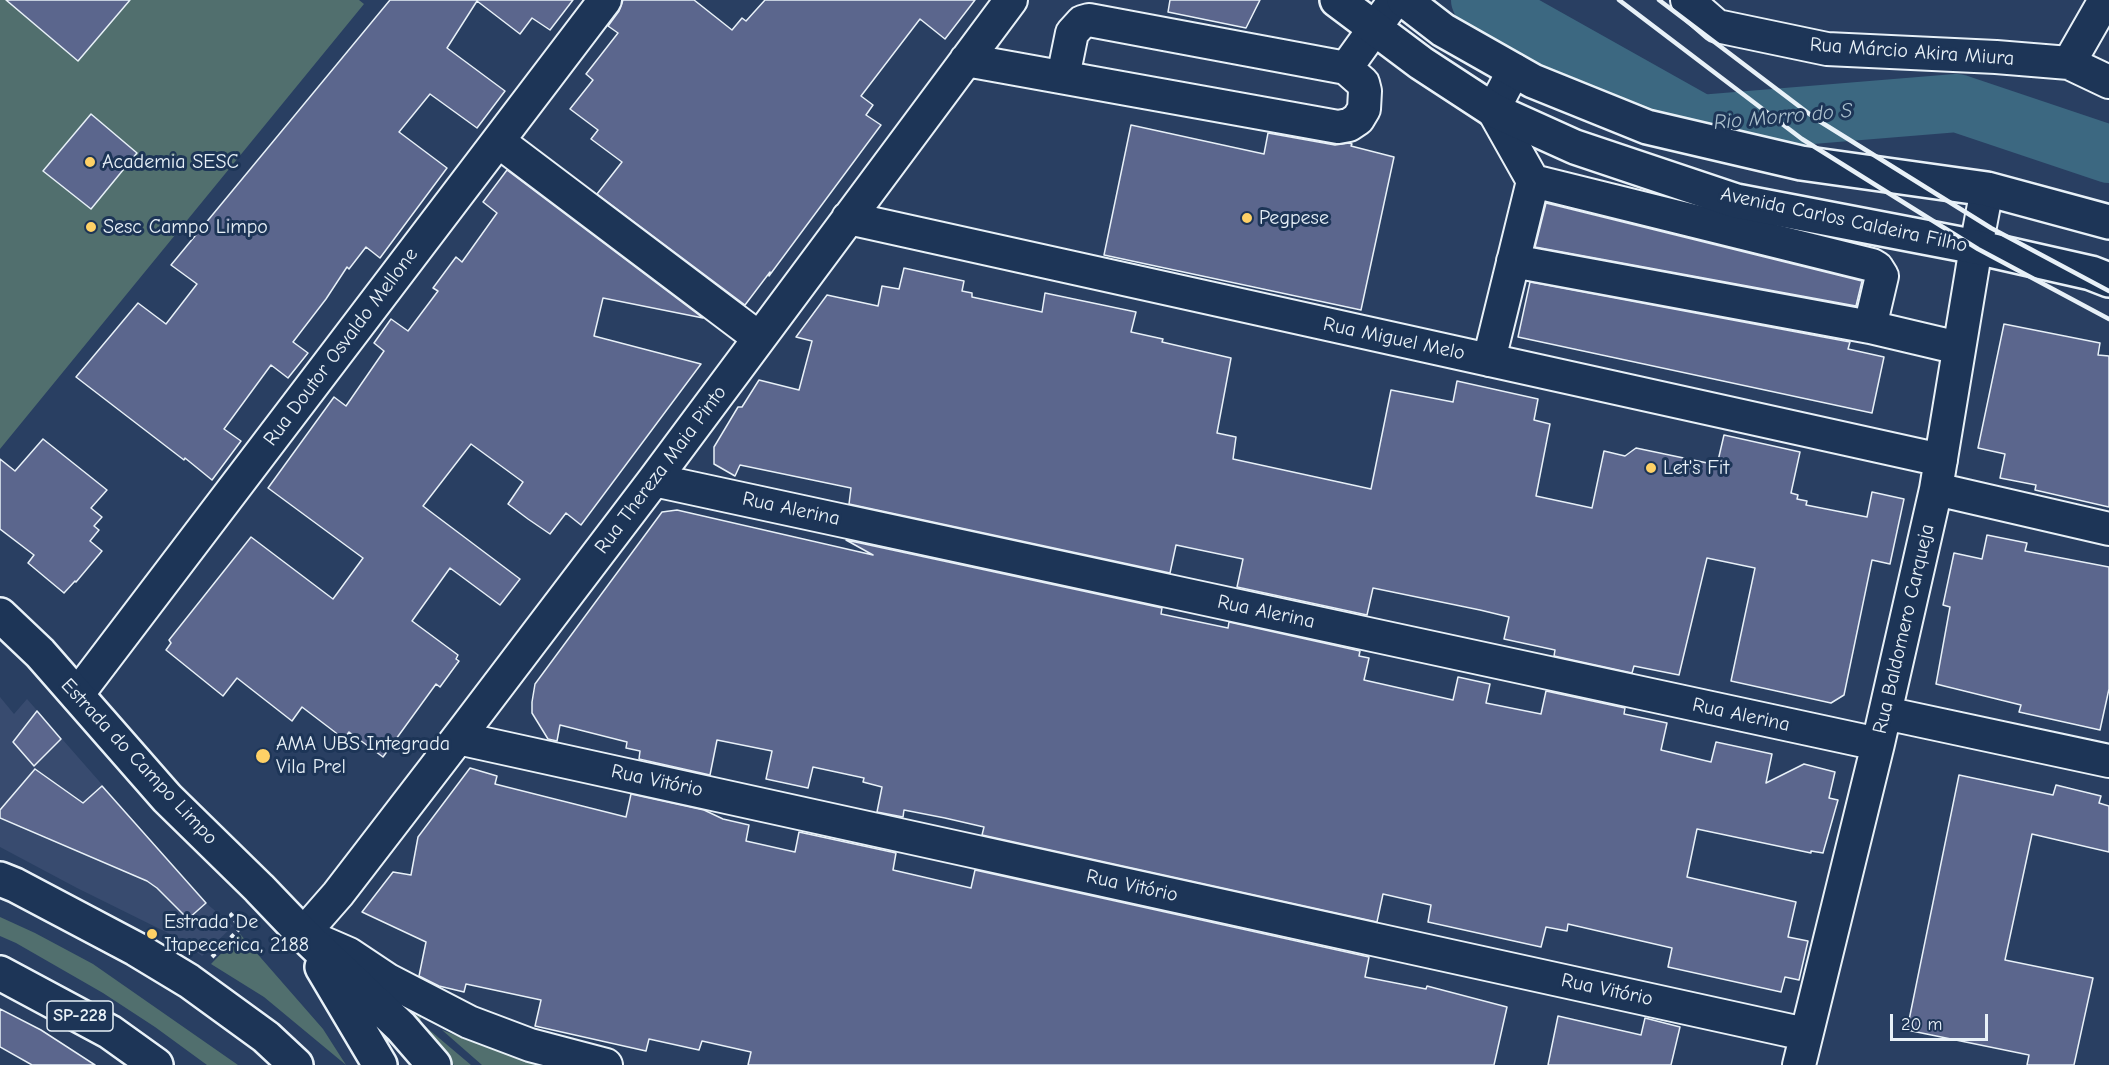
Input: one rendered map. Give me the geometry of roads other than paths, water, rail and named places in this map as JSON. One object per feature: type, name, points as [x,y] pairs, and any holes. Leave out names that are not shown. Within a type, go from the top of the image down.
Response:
[{"type":"main road","name":"Avenida Carlos Caldeira Filho","points":[[1337,0],[1421,63],[1493,110],[1575,147],[1736,201],[1976,247],[2091,273],[2109,280]]},
{"type":"main road","points":[[1404,0],[1443,30],[1533,81],[1647,127],[1801,163],[1987,189],[2109,222]]},
{"type":"main road","name":"Estrada do Campo Limpo","points":[[0,615],[40,653],[167,798],[303,934],[401,1027],[434,1065]]},
{"type":"main road","points":[[0,879],[136,949],[189,981],[266,1037],[296,1065]]},
{"type":"main road","name":"Estrada do Campo Limpo","points":[[303,934],[381,1065]]},
{"type":"main road","name":"SP-228","points":[[0,973],[111,1032],[156,1065]]},
{"type":"street","name":"Rua Doutor Osvaldo Mellone","points":[[77,694],[605,0]]},
{"type":"street","name":"Rua Thereza Maia Pinto","points":[[303,934],[338,894],[459,738],[1011,0]]},
{"type":"street","points":[[1346,68],[1395,0]]},
{"type":"street","name":"Rua Márcio Akira Miura","points":[[1687,0],[1717,27],[1827,49],[2069,63],[2109,82]]},
{"type":"street","points":[[2069,63],[2105,0]]},
{"type":"street","points":[[966,60],[1338,127],[1358,119],[1364,109],[1363,83],[1346,68],[1089,20],[1082,22],[1072,33],[1063,77]]},
{"type":"street","points":[[1489,360],[1533,181],[1493,110],[1514,70]]},
{"type":"street","points":[[498,141],[759,338]]},
{"type":"street","points":[[1533,181],[1872,265],[1882,276],[1870,327]]},
{"type":"street","name":"Rua Baldomero Carqueja","points":[[1799,1065],[1878,744],[1938,475],[1987,189]]},
{"type":"street","name":"Rua Miguel Melo","points":[[848,218],[1489,360],[1938,475],[2109,529]]},
{"type":"street","points":[[1513,261],[1870,327],[1959,348]]},
{"type":"street","name":"Rua Alerina","points":[[654,480],[1878,744]]},
{"type":"street","points":[[1884,713],[2109,761]]},
{"type":"street","name":"Rua Vitório","points":[[459,738],[1805,1034]]},
{"type":"street","points":[[303,934],[349,954],[388,980],[469,1022],[530,1045],[606,1065]]},
{"type":"waterway","name":"Rio Morro do S","points":[[1480,0],[1701,124],[1957,103],[2109,154]]},
{"type":"railway","points":[[1619,0],[1802,139],[1978,249],[2109,319]]},
{"type":"railway","points":[[1659,0],[1816,119],[1991,228],[2109,291]]},
{"type":"place","name":"Academia SESC","points":[[90,162]]},
{"type":"place","name":"Pegpese","points":[[1247,218]]},
{"type":"place","name":"Sesc Campo Limpo","points":[[91,227]]},
{"type":"place","name":"Let's Fit","points":[[1651,468]]},
{"type":"place","name":"AMA UBS Integrada Vila Prel","points":[[263,756]]},
{"type":"place","name":"Estrada De Itapecerica, 2188","points":[[152,934]]}]
